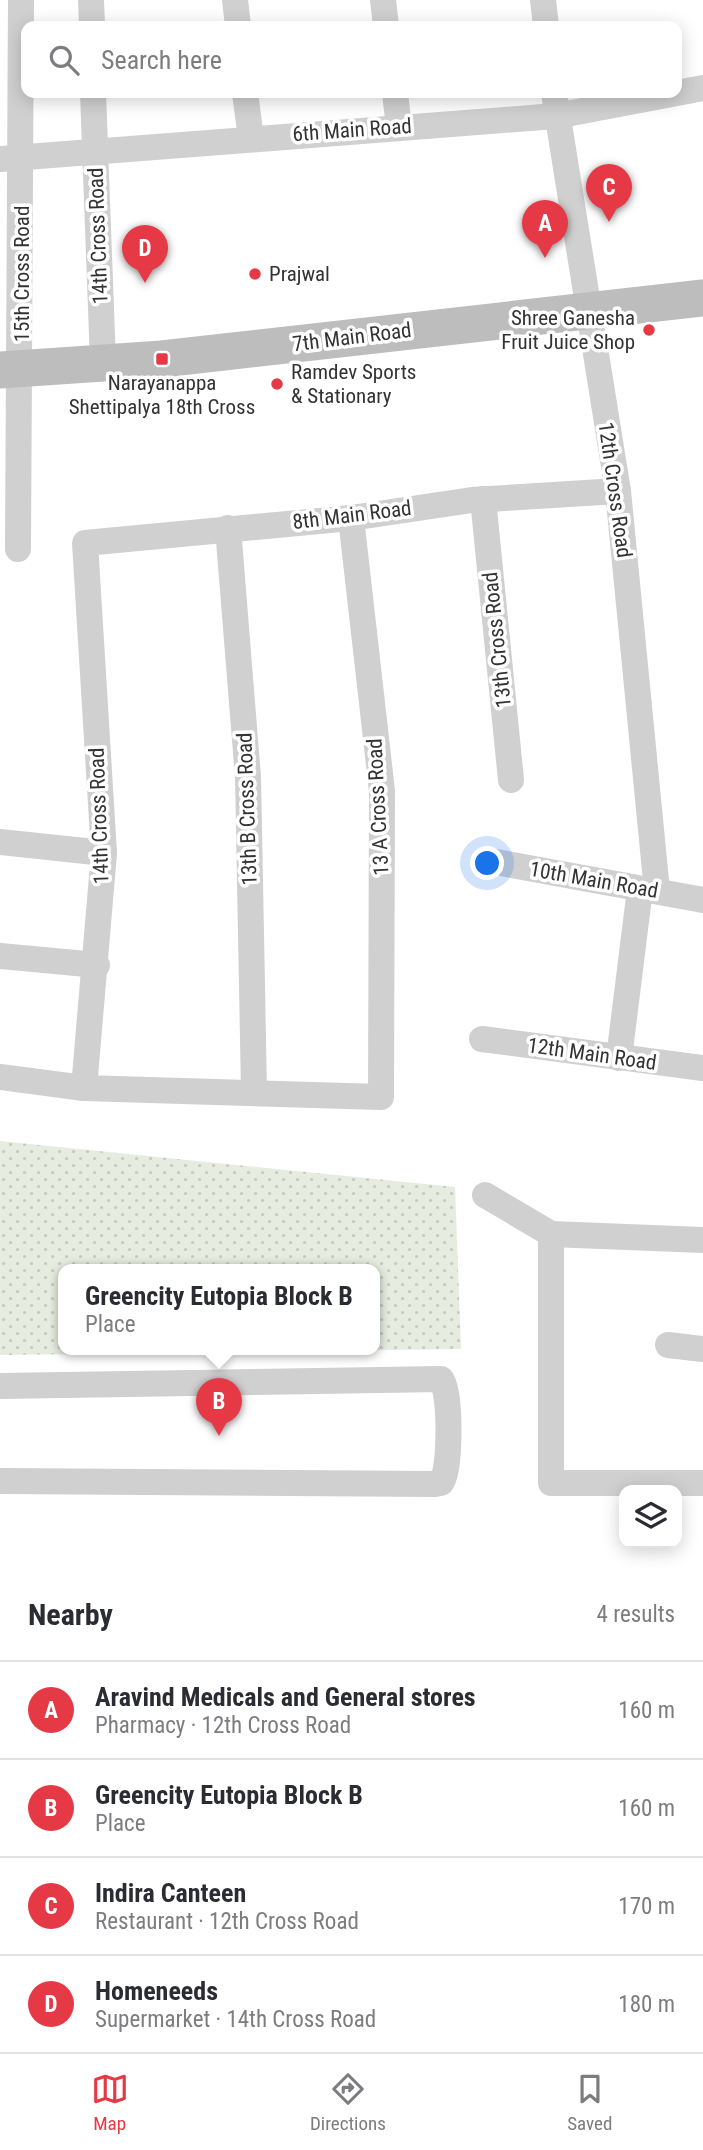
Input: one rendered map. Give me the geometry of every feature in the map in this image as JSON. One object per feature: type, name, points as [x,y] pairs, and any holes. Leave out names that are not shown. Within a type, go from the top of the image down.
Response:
[{"type":"street","name":"15th Cross Road","points":[[18,549],[11,369],[11,159],[21,0]]},
{"type":"street","points":[[91,0],[92,21]]},
{"type":"street","points":[[234,0],[237,21]]},
{"type":"street","points":[[383,0],[385,21]]},
{"type":"street","points":[[543,0],[545,21]]},
{"type":"street","name":"6th Main Road","points":[[682,90],[703,88]]},
{"type":"street","name":"14th Cross Road","points":[[93,98],[103,362]]},
{"type":"street","points":[[247,98],[251,138]]},
{"type":"street","points":[[395,98],[399,127]]},
{"type":"street","name":"6th Main Road","points":[[11,159],[399,127],[610,98]]},
{"type":"street","name":"12th Cross Road","points":[[555,104],[618,491],[648,890],[619,1058]]},
{"type":"street","name":"7th Main Road","points":[[11,369],[162,359],[703,298]]},
{"type":"street","name":"8th Main Road","points":[[85,543],[351,518],[483,499],[618,491]]},
{"type":"street","name":"13th Cross Road","points":[[483,499],[511,780]]},
{"type":"street","name":"13 A Cross Road","points":[[254,1091],[381,1097],[382,791],[351,518]]},
{"type":"street","name":"13th B Cross Road","points":[[228,528],[248,777],[254,1091]]},
{"type":"street","name":"14th Cross Road","points":[[84,1088],[97,965],[104,853],[85,543]]},
{"type":"street","points":[[0,842],[104,853]]},
{"type":"street","name":"10th Main Road","points":[[485,860],[703,900]]},
{"type":"street","points":[[0,956],[97,965]]},
{"type":"street","name":"12th Main Road","points":[[482,1039],[703,1068]]},
{"type":"street","points":[[0,1077],[84,1088],[254,1091]]},
{"type":"street","points":[[485,1195],[551,1234],[703,1240]]},
{"type":"street","points":[[551,1234],[551,1483],[703,1483]]},
{"type":"street","points":[[668,1345],[703,1349]]},
{"type":"street","points":[[0,1386],[441,1379],[447,1391],[448,1471],[441,1483],[435,1484],[0,1481]]},
{"type":"shaded area","points":[[0,1141],[455,1187],[461,1349],[380,1350],[380,1264],[58,1264],[58,1354],[0,1355]]},
{"type":"place","name":"Indira Canteen","points":[[609,222]]},
{"type":"place","name":"Aravind Medicals and General stores","points":[[545,258]]},
{"type":"place","name":"Prajwal","points":[[255,274]]},
{"type":"place","name":"Homeneeds","points":[[145,283]]},
{"type":"place","name":"Shree Ganesha Fruit Juice Shop","points":[[649,330]]},
{"type":"place","name":"Narayanappa Shettipalya 18th Cross","points":[[162,359]]},
{"type":"place","name":"Ramdev Sports & Stationary","points":[[277,384]]},
{"type":"place","name":"Greencity Eutopia Block B","points":[[219,1436]]}]
